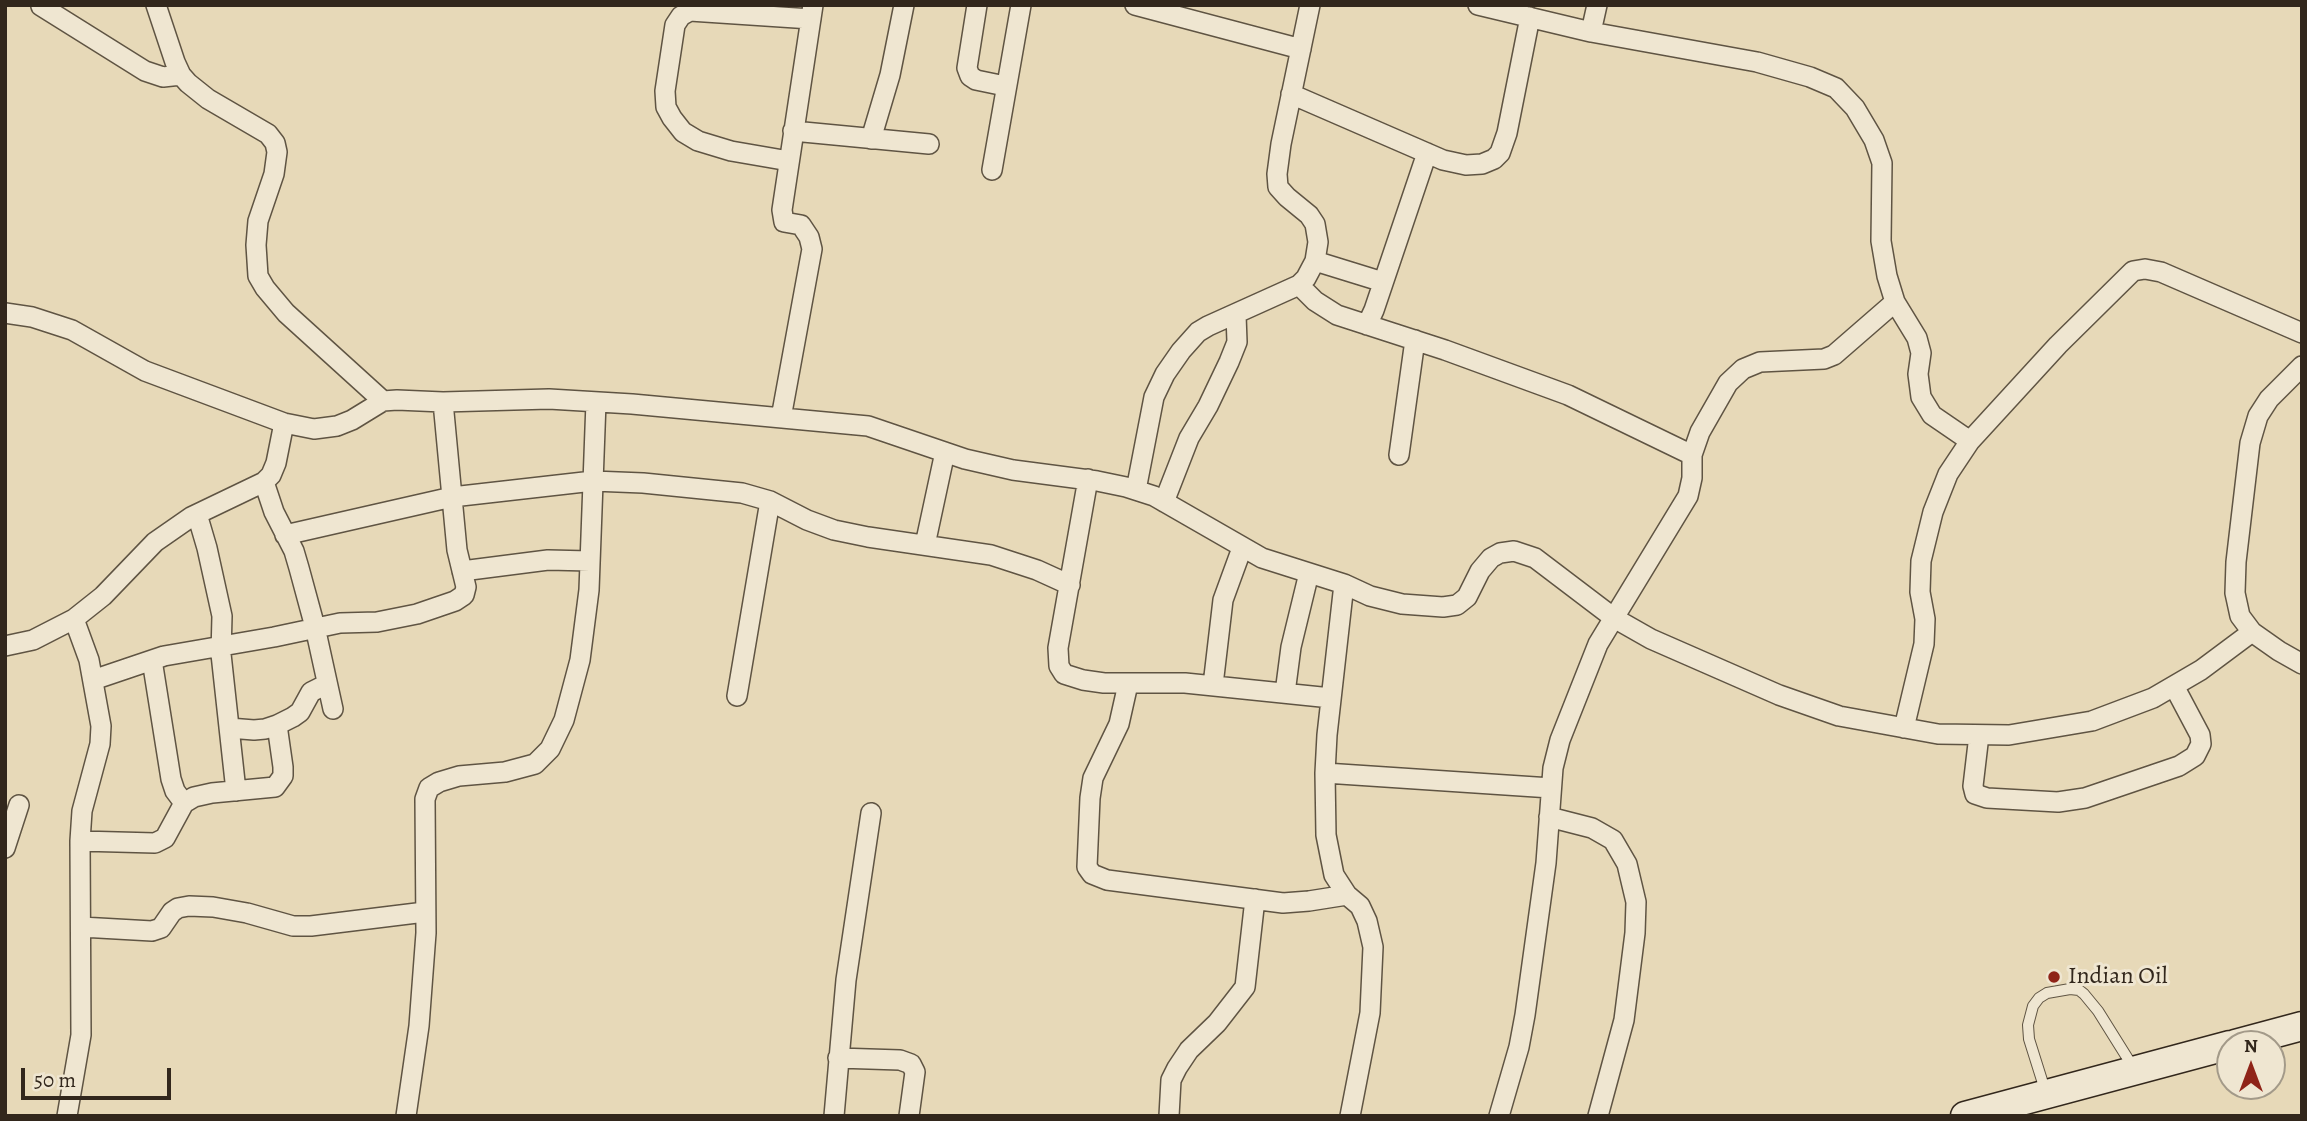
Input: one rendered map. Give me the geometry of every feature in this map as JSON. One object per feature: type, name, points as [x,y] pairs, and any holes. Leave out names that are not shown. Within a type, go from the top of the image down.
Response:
[{"type":"main road","points":[[1965,1116],[2216,1049]]},
{"type":"street","points":[[156,5],[181,75],[208,99],[268,134],[275,144],[277,152],[274,174],[258,221],[258,276],[286,313],[383,401]]},
{"type":"street","points":[[872,139],[890,75],[904,5]]},
{"type":"street","points":[[977,5],[967,68],[970,76],[976,80],[1005,86]]},
{"type":"street","points":[[992,170],[1021,5]]},
{"type":"street","points":[[1135,5],[1155,8],[1301,49]]},
{"type":"street","points":[[1136,490],[1154,397],[1165,374],[1181,351],[1198,332],[1208,326],[1299,285],[1315,261],[1318,233],[1315,223],[1278,187],[1277,174],[1310,5]]},
{"type":"street","points":[[1478,5],[1591,32],[1757,62],[1836,88],[1856,108],[1874,140],[1882,163],[1881,241],[1895,302],[1919,345],[1921,353],[1918,374],[1921,397],[1932,415],[1970,441]]},
{"type":"street","points":[[1591,32],[1597,5]]},
{"type":"street","points":[[41,6],[145,71],[163,77],[181,75]]},
{"type":"street","points":[[781,418],[812,249],[802,225],[784,222],[782,210],[812,12],[690,11],[681,16],[675,25],[665,91],[666,107],[672,118],[683,132],[698,142],[789,161]]},
{"type":"street","points":[[1292,94],[1443,160],[1482,164],[1500,153],[1507,133],[1530,18]]},
{"type":"street","points":[[793,131],[929,145]]},
{"type":"street","points":[[1367,325],[1427,153]]},
{"type":"street","points":[[1315,261],[1384,282]]},
{"type":"street","points":[[1905,728],[1924,644],[1925,619],[1920,592],[1921,561],[1933,512],[1948,474],[1970,441],[2058,345],[2133,271],[2145,269],[2161,272],[2302,333]]},
{"type":"street","points":[[1299,285],[1325,309],[1568,395],[1692,455]]},
{"type":"street","points":[[1499,1116],[1519,1047],[1525,1015],[1546,863],[1550,789],[1560,740],[1591,658],[1688,496],[1692,478],[1692,455],[1700,432],[1728,383],[1743,369],[1760,362],[1825,359],[1850,342],[1895,302]]},
{"type":"street","points":[[5,313],[32,317],[72,330],[145,371],[284,423],[314,429],[337,426],[352,420],[383,401],[549,399],[868,426],[965,459],[1013,470],[1088,479],[1136,490],[1164,502],[1262,558],[1343,584],[1370,596],[1402,604],[1443,607],[1457,605],[1468,597],[1480,571],[1491,558],[1500,553],[1514,551],[1535,558],[1614,618],[1651,639],[1779,695],[1839,716],[1938,734],[2009,735],[2092,722],[2153,698],[2201,670],[2252,632]]},
{"type":"street","points":[[1164,502],[1189,438],[1208,406],[1237,342],[1236,315]]},
{"type":"street","points":[[1399,455],[1415,340]]},
{"type":"street","points":[[2302,366],[2269,399],[2258,416],[2250,443],[2235,593],[2240,616],[2252,632],[2302,664]]},
{"type":"street","points":[[93,680],[152,660],[221,645],[340,623],[377,622],[416,614],[455,601],[464,595],[466,587],[457,550],[443,402]]},
{"type":"street","points":[[406,1116],[419,1026],[425,912],[425,799],[429,789],[439,782],[459,776],[505,772],[535,764],[550,750],[564,720],[580,660],[589,590],[596,402]]},
{"type":"street","points":[[5,646],[33,640],[74,619],[103,596],[155,542],[197,514],[264,482],[271,475],[276,463],[284,423]]},
{"type":"street","points":[[925,545],[945,452]]},
{"type":"street","points":[[1088,479],[1058,648],[1059,666],[1064,674],[1083,680],[1128,684],[1213,685],[1331,698]]},
{"type":"street","points":[[285,535],[452,497],[593,481],[742,493],[769,501],[834,530],[991,555],[1037,570],[1070,585]]},
{"type":"street","points":[[264,482],[274,512],[294,551],[315,627],[332,709]]},
{"type":"street","points":[[737,696],[769,501]]},
{"type":"street","points":[[197,514],[222,616],[223,681],[236,791]]},
{"type":"street","points":[[1213,685],[1223,600],[1242,548]]},
{"type":"street","points":[[462,571],[548,560],[590,561]]},
{"type":"street","points":[[1285,693],[1291,648],[1309,573]]},
{"type":"street","points":[[1343,584],[1325,773],[1326,835],[1334,874],[1347,895],[1360,906],[1367,921],[1373,947],[1370,1013],[1350,1116]]},
{"type":"street","points":[[67,1116],[81,1035],[80,841],[85,796],[100,744],[101,726],[89,660],[74,619]]},
{"type":"street","points":[[152,660],[171,779],[175,792],[184,803]]},
{"type":"street","points":[[229,728],[254,730],[277,725],[300,712],[312,692],[327,684]]},
{"type":"street","points":[[1128,684],[1118,724],[1093,779],[1087,867],[1092,874],[1107,880],[1255,899],[1296,902],[1347,895]]},
{"type":"street","points":[[1979,735],[1973,786],[1975,794],[1987,798],[2059,802],[2085,798],[2179,766],[2194,757],[2201,744],[2200,735],[2174,686]]},
{"type":"street","points":[[80,841],[155,843],[171,831],[184,803],[194,797],[275,787],[283,776],[277,725]]},
{"type":"street","points":[[1325,773],[1550,789]]},
{"type":"street","points":[[5,848],[19,805]]},
{"type":"street","points":[[834,1116],[846,980],[871,813]]},
{"type":"street","points":[[1549,817],[1592,828],[1613,840],[1627,864],[1636,902],[1635,933],[1624,1020],[1598,1116]]},
{"type":"street","points":[[1169,1116],[1171,1080],[1177,1068],[1189,1050],[1217,1023],[1245,987],[1255,899]]},
{"type":"street","points":[[80,927],[152,931],[161,928],[172,912],[189,906],[247,913],[293,926],[425,912]]},
{"type":"street","points":[[838,1058],[900,1060],[911,1064],[915,1072],[909,1116]]},
{"type":"lane","points":[[2046,1094],[2029,1039],[2028,1025],[2033,1006],[2039,998],[2059,989],[2079,990],[2091,1001],[2136,1070]]},
{"type":"place","name":"Indian Oil","points":[[2054,977]]}]
